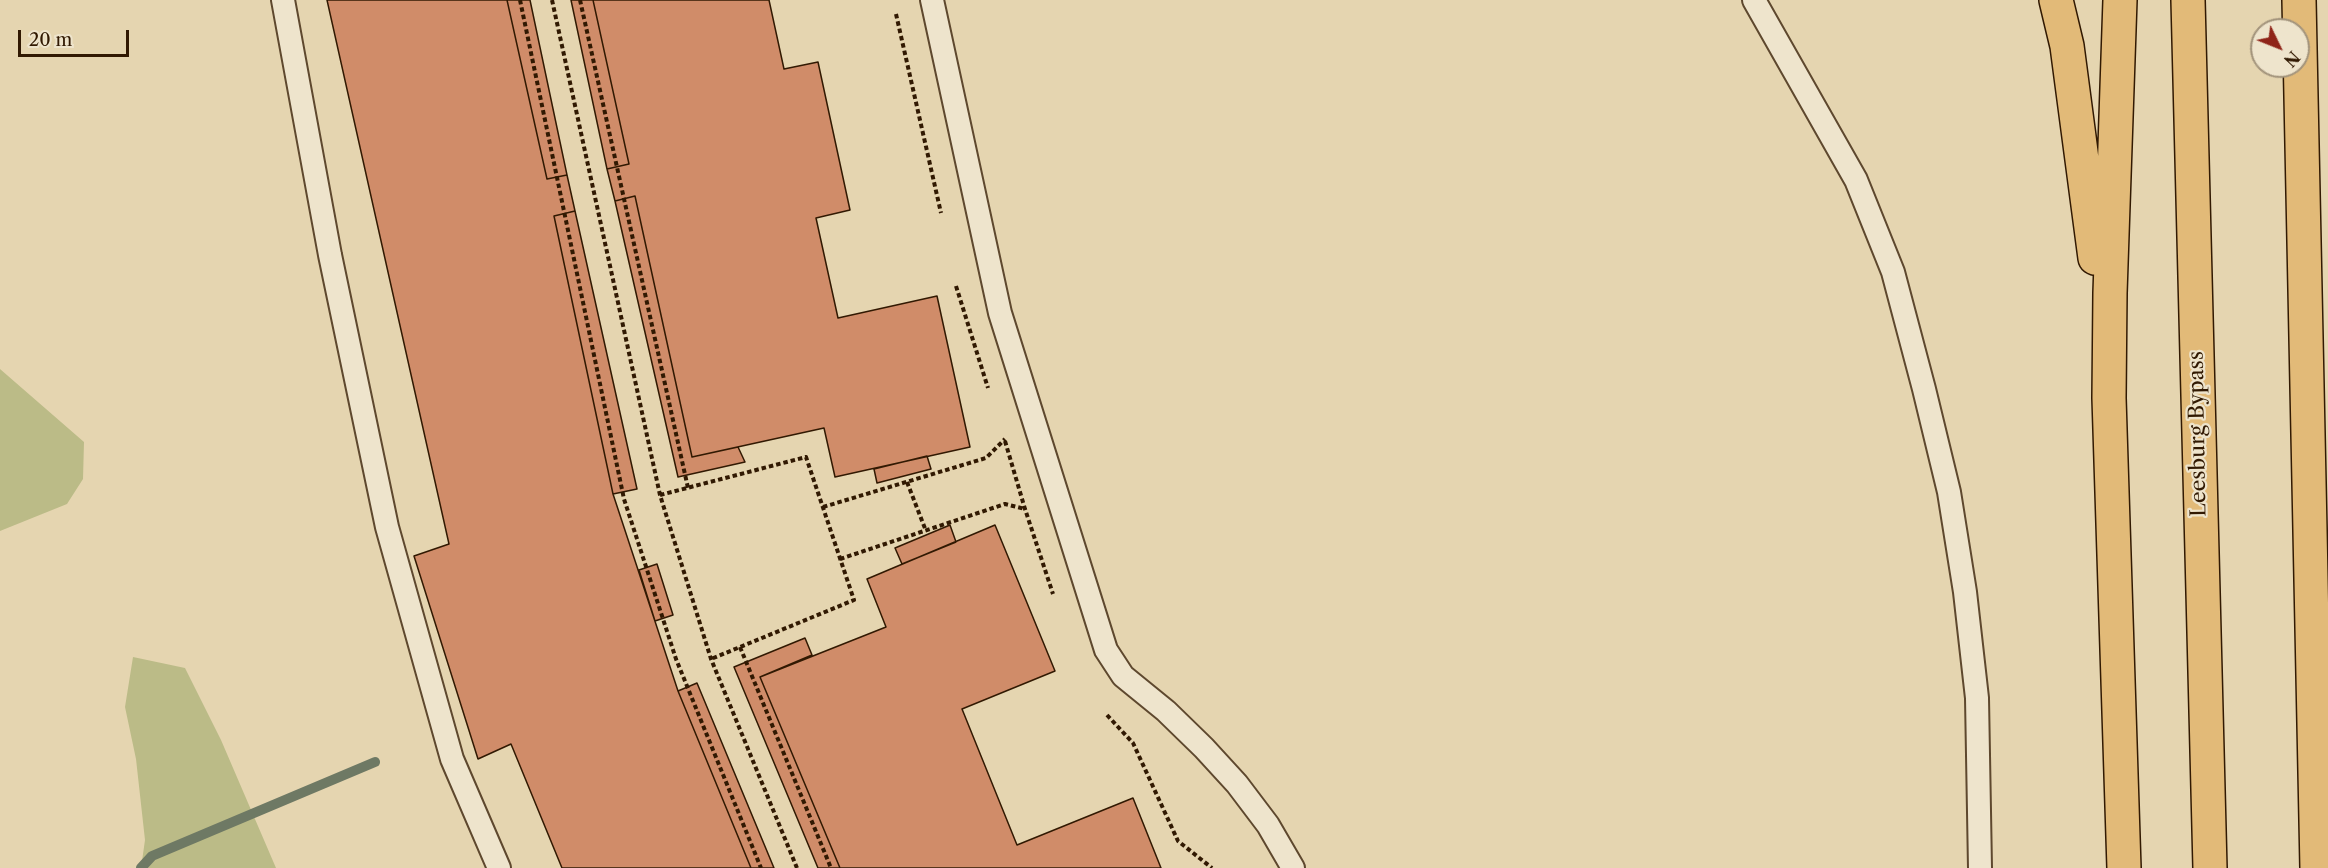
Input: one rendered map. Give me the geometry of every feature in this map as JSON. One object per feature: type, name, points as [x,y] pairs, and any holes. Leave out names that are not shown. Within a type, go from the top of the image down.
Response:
[{"type":"highway","points":[[2056,0],[2067,46],[2078,126],[2109,398]]},
{"type":"highway","points":[[2120,0],[2110,293],[2109,398],[2124,868]]},
{"type":"highway","name":"Leesburg Bypass","points":[[2188,0],[2210,868]]},
{"type":"highway","points":[[2299,0],[2299,18]]},
{"type":"highway","points":[[2310,26],[2316,0]]},
{"type":"highway","points":[[2300,78],[2317,868]]},
{"type":"lane","points":[[282,0],[330,255],[387,527],[452,759],[499,868]]},
{"type":"lane","points":[[932,0],[1000,313],[1106,650],[1123,676],[1166,711],[1237,784],[1268,825],[1293,868]]},
{"type":"lane","points":[[1754,0],[1856,180],[1893,272],[1924,389],[1948,492],[1965,592],[1977,698],[1980,868]]},
{"type":"path","points":[[520,0],[624,499],[676,659],[761,868]]},
{"type":"path","points":[[552,0],[660,495],[711,659],[797,868]]},
{"type":"path","points":[[580,0],[688,488]]},
{"type":"path","points":[[896,14],[941,213]]},
{"type":"path","points":[[956,286],[991,395]]},
{"type":"path","points":[[1001,428],[1055,599]]},
{"type":"path","points":[[823,507],[986,458],[1005,439],[1011,437]]},
{"type":"path","points":[[660,495],[806,456],[854,600],[711,659]]},
{"type":"path","points":[[907,482],[926,531]]},
{"type":"path","points":[[840,559],[1005,504],[1034,509]]},
{"type":"path","points":[[740,647],[831,868]]},
{"type":"path","points":[[1107,715],[1133,743],[1178,841],[1212,868]]},
{"type":"green space","points":[[0,369],[84,442],[83,479],[67,504],[0,531]]},
{"type":"green space","points":[[133,657],[185,668],[221,740],[276,868],[141,868],[145,840],[136,759],[125,707]]},
{"type":"building","points":[[327,0],[507,0],[547,179],[567,175],[575,211],[554,216],[613,494],[678,691],[751,868],[562,868],[511,744],[478,759],[414,556],[449,544]]},
{"type":"building","points":[[507,0],[530,0],[567,175],[547,179]]},
{"type":"building","points":[[571,0],[593,0],[629,164],[607,169]]},
{"type":"building","points":[[593,0],[769,0],[784,69],[818,62],[850,210],[816,218],[838,318],[937,296],[970,447],[835,477],[824,428],[692,457],[635,196],[615,201],[607,169],[629,164]]},
{"type":"building","points":[[635,196],[692,457],[738,447],[745,462],[678,477],[615,201]]},
{"type":"building","points":[[575,211],[637,489],[613,494],[554,216]]},
{"type":"building","points":[[927,456],[931,469],[877,483],[874,469]]},
{"type":"building","points":[[950,525],[956,542],[902,564],[895,548]]},
{"type":"building","points":[[995,525],[1055,671],[962,709],[1017,845],[1133,798],[1161,868],[840,868],[760,677],[886,627],[867,579]]},
{"type":"building","points":[[657,564],[673,615],[655,621],[639,570]]},
{"type":"building","points":[[805,638],[812,655],[760,677],[840,868],[818,868],[734,667]]},
{"type":"building","points":[[697,683],[774,868],[751,868],[678,691]]},
{"type":"waterway","points":[[141,868],[152,856],[375,762]]}]
